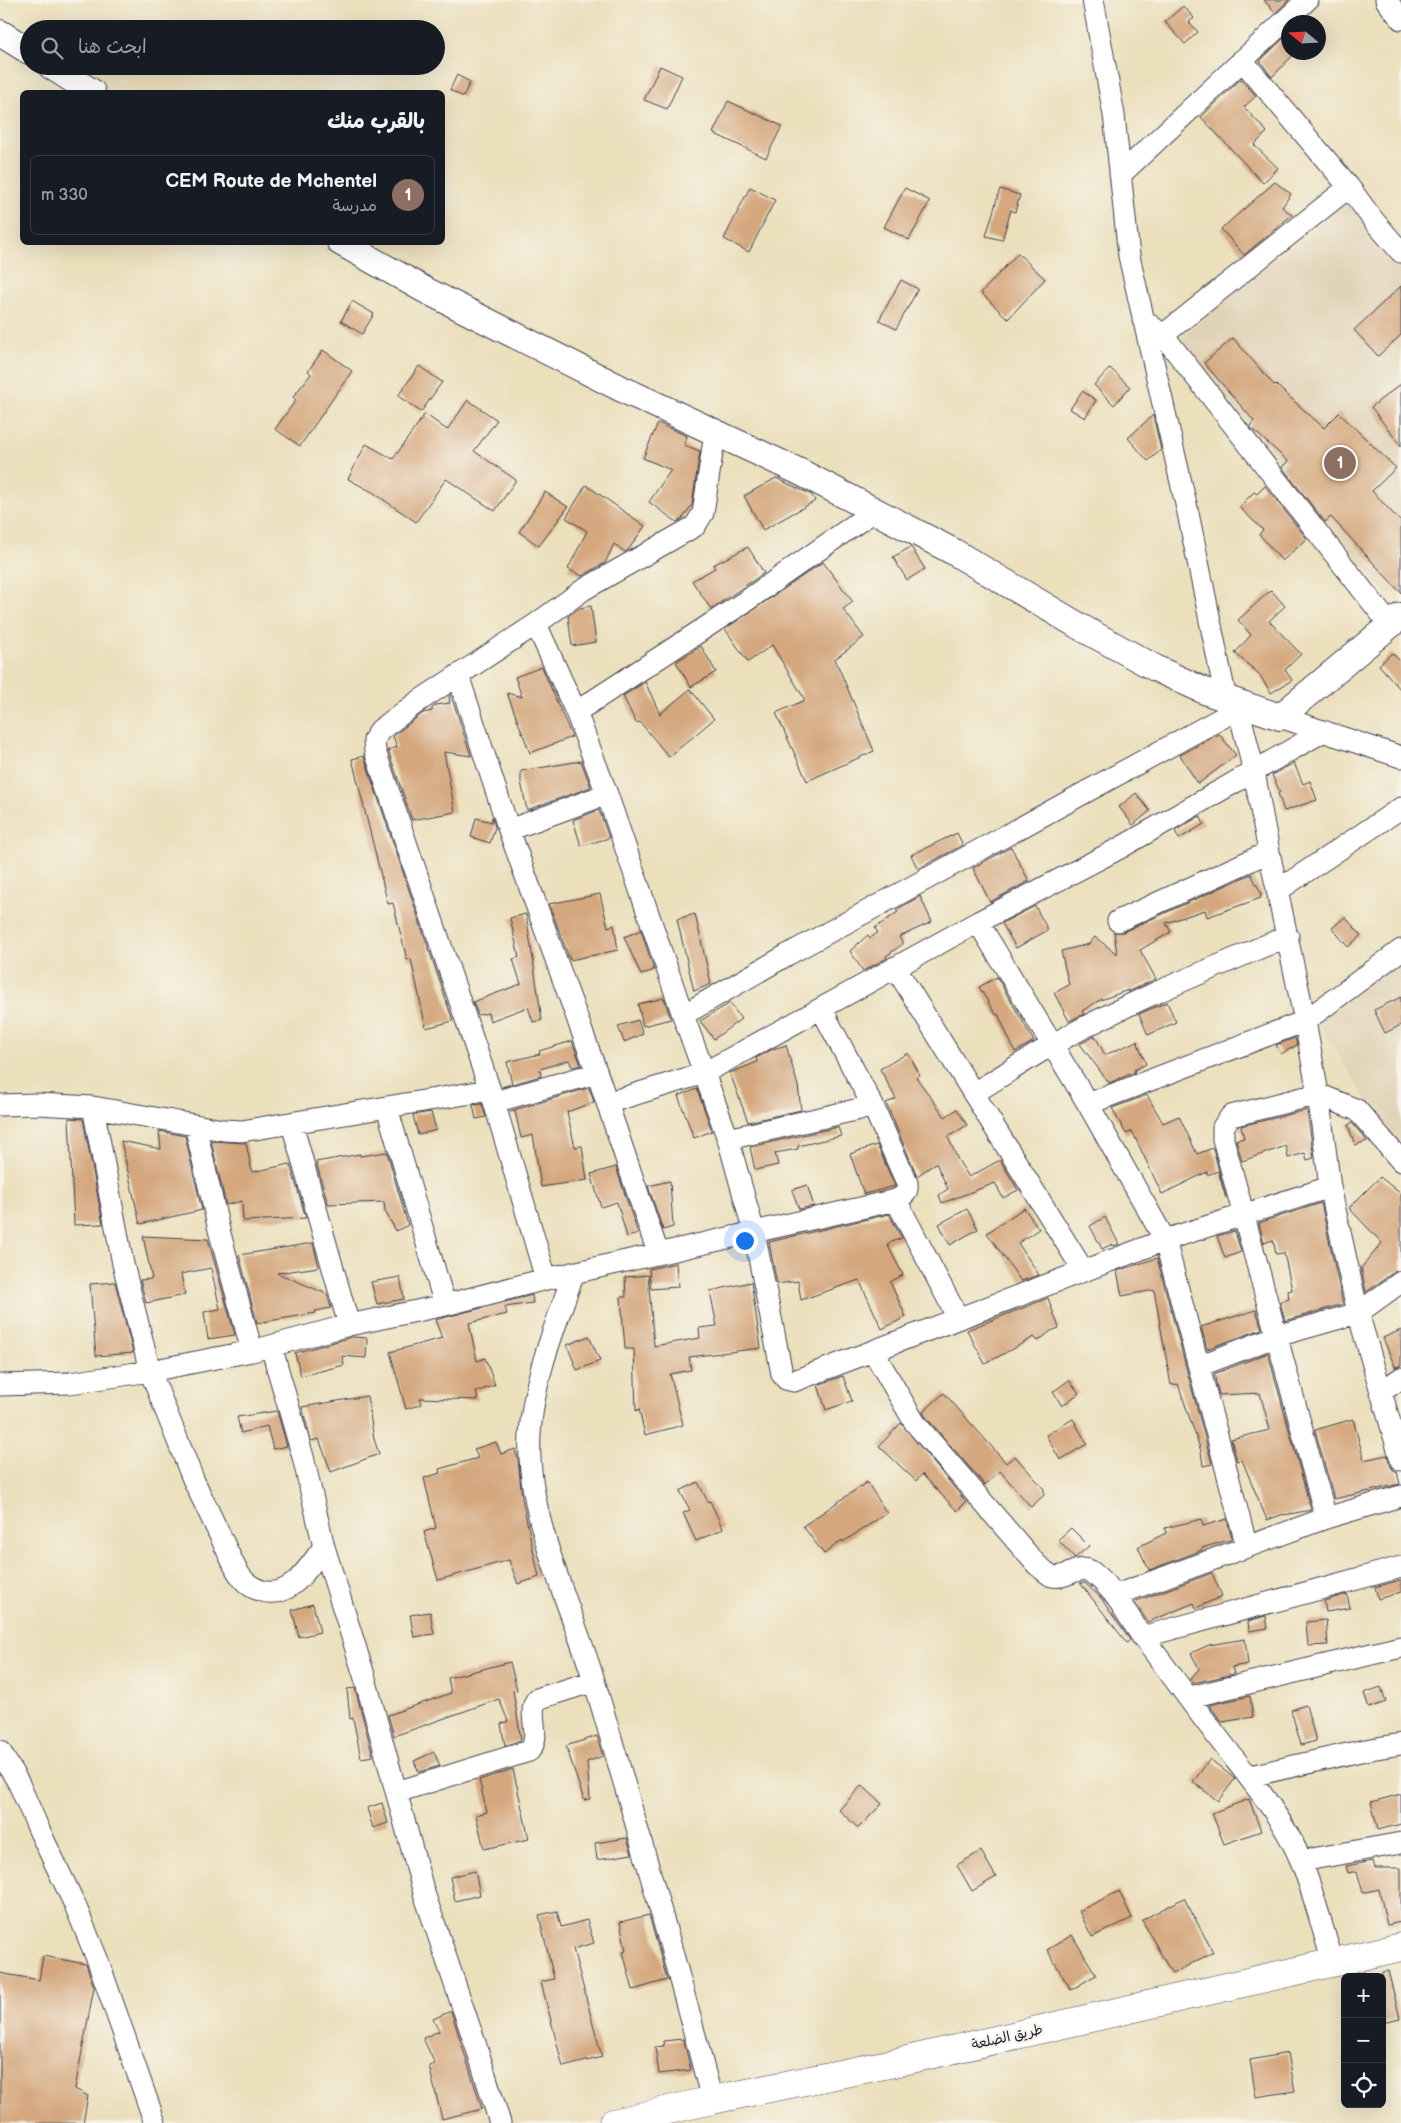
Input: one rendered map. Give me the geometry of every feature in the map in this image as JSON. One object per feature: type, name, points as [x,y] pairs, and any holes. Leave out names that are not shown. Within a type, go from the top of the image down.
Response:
[{"type":"main road","name":"طريق الضلعة","points":[[613,2123],[683,2115],[712,2100],[904,2061],[1401,1947]]},
{"type":"street","points":[[1093,0],[1114,115],[1129,256],[1234,703],[1254,772],[1305,1021],[1318,1094],[1330,1186],[1358,1313],[1401,1460]]},
{"type":"street","points":[[1120,175],[1307,0]]},
{"type":"street","points":[[1386,0],[1401,19]]},
{"type":"street","points":[[0,32],[20,45]]},
{"type":"street","points":[[1242,60],[1401,252]]},
{"type":"street","points":[[66,75],[89,90]]},
{"type":"street","points":[[1164,335],[1349,187]]},
{"type":"street","points":[[345,245],[425,290],[624,390],[800,472],[874,510],[954,552],[1084,629],[1157,669],[1234,703],[1401,757]]},
{"type":"street","points":[[1143,320],[1164,335],[1396,620],[1280,717]]},
{"type":"street","points":[[546,1279],[492,1096],[375,750],[374,740],[380,730],[583,590],[695,526],[703,513],[715,433]]},
{"type":"street","points":[[576,712],[746,600],[874,510]]},
{"type":"street","points":[[536,624],[576,712],[607,794],[728,1139],[754,1232],[782,1374],[786,1379],[794,1381],[1083,1270],[1166,1240],[1330,1186]]},
{"type":"street","points":[[458,675],[509,830],[597,1073],[658,1253]]},
{"type":"street","points":[[683,1015],[1234,703]]},
{"type":"street","points":[[606,1103],[704,1073],[822,1010],[895,967],[978,922],[1120,848],[1324,731]]},
{"type":"street","points":[[509,830],[607,794]]},
{"type":"street","points":[[1277,891],[1401,808]]},
{"type":"street","points":[[1118,920],[1269,852]]},
{"type":"street","points":[[978,922],[1088,1104],[1166,1240],[1247,1547]]},
{"type":"street","points":[[974,1094],[1052,1045],[1185,980],[1288,936]]},
{"type":"street","points":[[1088,1104],[1305,1021],[1401,950]]},
{"type":"street","points":[[895,967],[1083,1270]]},
{"type":"street","points":[[0,1385],[70,1383],[150,1371],[261,1348],[349,1325],[446,1305],[574,1272],[896,1200],[905,1195],[908,1190],[907,1183],[873,1106],[822,1010]]},
{"type":"street","points":[[0,1105],[93,1106],[223,1130],[242,1131],[387,1108],[492,1096],[597,1073]]},
{"type":"street","points":[[1326,1518],[1223,1139],[1222,1127],[1231,1116],[1318,1094],[1357,1110],[1400,1157]]},
{"type":"street","points":[[93,1106],[123,1264],[150,1371],[215,1528],[243,1581],[265,1592],[276,1593],[287,1590],[324,1547]]},
{"type":"street","points":[[728,1139],[873,1106]]},
{"type":"street","points":[[387,1108],[446,1305]]},
{"type":"street","points":[[292,1124],[349,1325]]},
{"type":"street","points":[[195,1125],[219,1230],[261,1348],[303,1457],[324,1547],[364,1675],[424,1893],[500,2123]]},
{"type":"street","points":[[896,1200],[958,1318]]},
{"type":"street","points":[[574,1272],[536,1389],[529,1435],[532,1483],[548,1550],[594,1681],[683,1989],[712,2100]]},
{"type":"street","points":[[1199,1366],[1277,1336],[1358,1313],[1401,1282]]},
{"type":"street","points":[[873,1351],[915,1423],[1037,1565],[1052,1576],[1061,1577],[1083,1570],[1090,1571],[1116,1595],[1142,1637],[1190,1696],[1216,1736],[1250,1776],[1276,1812],[1300,1861],[1333,1962]]},
{"type":"street","points":[[1381,1392],[1401,1378]]},
{"type":"street","points":[[1116,1595],[1326,1518],[1401,1496]]},
{"type":"street","points":[[1142,1637],[1401,1567]]},
{"type":"street","points":[[1190,1696],[1401,1647]]},
{"type":"street","points":[[397,1792],[529,1751],[534,1746],[535,1740],[535,1702],[537,1699],[594,1681]]},
{"type":"street","points":[[1250,1776],[1365,1750],[1401,1744]]},
{"type":"street","points":[[0,1751],[19,1784],[76,1905],[98,1961],[155,2123]]},
{"type":"street","points":[[1300,1861],[1401,1843]]},
{"type":"shaded area","points":[[1346,202],[1401,266],[1401,586],[1389,596],[1178,339]]},
{"type":"shaded area","points":[[1401,961],[1401,1140],[1394,1145],[1318,1022]]},
{"type":"building","points":[[1264,0],[1289,0],[1275,13]]},
{"type":"building","points":[[1183,6],[1194,18],[1189,22],[1198,32],[1185,44],[1165,22]]},
{"type":"building","points":[[1281,41],[1281,60],[1288,60],[1272,77],[1260,61]]},
{"type":"building","points":[[660,66],[682,76],[667,109],[644,100]]},
{"type":"building","points":[[457,75],[470,82],[463,97],[450,90]]},
{"type":"building","points":[[1241,79],[1256,96],[1244,107],[1267,132],[1254,145],[1278,168],[1263,183],[1201,117]]},
{"type":"building","points":[[728,101],[782,126],[766,158],[713,133]]},
{"type":"building","points":[[1275,182],[1291,194],[1282,207],[1292,215],[1244,255],[1221,229]]},
{"type":"building","points":[[750,187],[775,200],[749,252],[724,239]]},
{"type":"building","points":[[905,188],[930,201],[909,240],[884,227]]},
{"type":"building","points":[[1000,189],[1020,195],[1015,212],[1011,210],[1002,240],[986,236]]},
{"type":"building","points":[[1018,253],[1045,279],[1008,319],[981,293]]},
{"type":"building","points":[[901,280],[918,289],[896,329],[879,320]]},
{"type":"building","points":[[1401,286],[1401,335],[1378,356],[1354,330]]},
{"type":"building","points":[[352,301],[374,314],[362,334],[341,321]]},
{"type":"building","points":[[1233,338],[1274,385],[1324,428],[1339,413],[1396,468],[1372,491],[1401,522],[1401,593],[1331,517],[1325,522],[1282,467],[1288,461],[1251,428],[1250,426],[1254,421],[1204,363]]},
{"type":"building","points":[[323,350],[352,371],[300,446],[275,429],[296,400],[293,397],[311,374],[308,371]]},
{"type":"building","points":[[419,366],[442,382],[421,412],[398,396]]},
{"type":"building","points":[[1110,368],[1130,387],[1114,405],[1094,385]]},
{"type":"building","points":[[1401,384],[1401,446],[1371,407]]},
{"type":"building","points":[[1082,391],[1096,400],[1085,418],[1070,409]]},
{"type":"building","points":[[468,400],[497,420],[474,451],[516,480],[495,511],[446,479],[416,522],[374,493],[348,479],[366,444],[393,459],[425,414],[447,430]]},
{"type":"building","points":[[1153,415],[1161,450],[1148,461],[1128,438]]},
{"type":"building","points":[[658,423],[687,436],[684,445],[700,451],[692,505],[682,519],[677,522],[649,502],[671,470],[643,458]]},
{"type":"building","points":[[776,478],[812,495],[815,501],[763,530],[744,496]]},
{"type":"building","points":[[586,485],[645,526],[629,549],[625,552],[614,544],[605,563],[582,576],[568,569],[587,531],[566,518]]},
{"type":"building","points":[[1265,486],[1307,539],[1282,561],[1259,534],[1263,530],[1239,507],[1254,492],[1257,494]]},
{"type":"building","points":[[545,492],[568,507],[539,546],[519,532]]},
{"type":"building","points":[[748,547],[764,573],[711,609],[692,581],[715,568],[713,565]]},
{"type":"building","points":[[911,547],[925,569],[907,580],[893,557]]},
{"type":"building","points":[[823,562],[853,602],[843,609],[864,637],[835,659],[874,751],[807,781],[776,713],[805,700],[772,645],[748,662],[725,629]]},
{"type":"building","points":[[1271,590],[1285,606],[1269,621],[1301,654],[1285,670],[1292,680],[1271,693],[1259,674],[1235,653],[1251,635],[1238,620]]},
{"type":"building","points":[[591,606],[596,642],[572,646],[568,616],[580,608]]},
{"type":"building","points":[[701,646],[716,672],[691,687],[676,662]]},
{"type":"building","points":[[1392,653],[1401,662],[1401,690],[1379,665]]},
{"type":"building","points":[[542,667],[572,737],[530,753],[507,693],[522,697],[515,677]]},
{"type":"building","points":[[645,682],[660,714],[690,689],[714,719],[669,757],[640,722],[636,723],[623,696]]},
{"type":"building","points":[[451,695],[471,756],[444,752],[455,812],[412,820],[388,750],[397,747],[393,736],[423,713],[432,711],[432,708],[436,705],[450,703],[449,696]]},
{"type":"building","points":[[1219,734],[1236,755],[1198,784],[1180,755]]},
{"type":"building","points":[[364,756],[453,1021],[426,1028],[411,959],[407,960],[393,903],[388,904],[352,759]]},
{"type":"building","points":[[581,761],[591,787],[527,810],[521,782],[521,771]]},
{"type":"building","points":[[1294,763],[1303,784],[1310,781],[1317,800],[1284,811],[1278,793],[1280,792],[1272,775]]},
{"type":"building","points":[[1136,793],[1150,811],[1133,825],[1119,807]]},
{"type":"building","points":[[599,810],[609,838],[581,846],[573,820]]},
{"type":"building","points":[[1200,816],[1204,824],[1179,839],[1175,831]]},
{"type":"building","points":[[492,817],[495,827],[490,843],[471,837],[476,818],[492,822]]},
{"type":"building","points":[[957,833],[963,845],[918,869],[911,855]]},
{"type":"building","points":[[1011,847],[1029,881],[990,902],[973,868]]},
{"type":"building","points":[[1251,874],[1262,895],[1260,896],[1261,898],[1207,917],[1205,910],[1166,923],[1171,932],[1140,950],[1156,979],[1128,992],[1128,990],[1098,1001],[1082,1011],[1084,1014],[1069,1021],[1054,993],[1069,985],[1061,951],[1089,944],[1095,937],[1117,954],[1114,932],[1123,932]]},
{"type":"building","points":[[600,894],[608,927],[614,925],[618,950],[570,960],[549,904]]},
{"type":"building","points":[[920,896],[932,922],[899,937],[903,944],[886,956],[887,958],[863,971],[850,951],[868,935],[870,938],[878,933],[875,928],[898,912],[896,910]]},
{"type":"building","points":[[1035,906],[1048,930],[1016,948],[1002,923]]},
{"type":"building","points":[[526,914],[542,1020],[533,1022],[528,1007],[490,1021],[488,1013],[478,1015],[473,1002],[521,984],[513,959],[519,957],[510,918]]},
{"type":"building","points":[[695,914],[711,984],[694,991],[677,919]]},
{"type":"building","points":[[1345,917],[1361,935],[1348,947],[1332,928]]},
{"type":"building","points":[[641,930],[654,970],[641,975],[624,937]]},
{"type":"building","points":[[997,977],[1034,1041],[1015,1052],[998,1014],[996,1015],[979,987]]},
{"type":"building","points":[[1401,997],[1401,1025],[1385,1033],[1374,1010]]},
{"type":"building","points":[[664,998],[671,1019],[643,1026],[638,1004]]},
{"type":"building","points":[[1167,1002],[1176,1022],[1148,1035],[1139,1014]]},
{"type":"building","points":[[730,1003],[741,1019],[714,1039],[700,1021]]},
{"type":"building","points":[[638,1020],[643,1034],[624,1042],[618,1026]]},
{"type":"building","points":[[1095,1036],[1105,1055],[1137,1041],[1146,1064],[1134,1070],[1135,1072],[1109,1083],[1080,1044]]},
{"type":"building","points":[[1295,1038],[1297,1045],[1281,1054],[1276,1045]]},
{"type":"building","points":[[572,1041],[581,1065],[572,1067],[569,1060],[540,1069],[541,1076],[502,1087],[512,1084],[507,1062],[540,1054],[539,1051]]},
{"type":"building","points":[[786,1045],[798,1086],[801,1110],[748,1122],[730,1073],[757,1062],[756,1058],[773,1049]]},
{"type":"building","points":[[908,1053],[920,1075],[916,1077],[945,1117],[957,1109],[967,1125],[948,1137],[958,1160],[969,1177],[1000,1160],[1018,1190],[1003,1198],[995,1183],[942,1203],[939,1195],[948,1189],[936,1163],[917,1176],[886,1103],[896,1099],[880,1069]]},
{"type":"building","points":[[589,1088],[594,1102],[567,1112],[575,1147],[582,1146],[587,1180],[541,1187],[533,1135],[521,1138],[515,1111],[510,1111]]},
{"type":"building","points":[[697,1089],[712,1131],[694,1138],[678,1096]]},
{"type":"building","points":[[1147,1095],[1163,1123],[1179,1116],[1197,1154],[1213,1148],[1226,1198],[1218,1171],[1207,1175],[1207,1172],[1162,1194],[1132,1131],[1126,1134],[1112,1108]]},
{"type":"building","points":[[482,1104],[486,1117],[476,1119],[473,1105]]},
{"type":"building","points":[[1307,1110],[1314,1158],[1307,1160],[1305,1153],[1288,1158],[1286,1146],[1242,1161],[1236,1140],[1244,1138],[1241,1126]]},
{"type":"building","points":[[431,1112],[436,1130],[418,1135],[413,1115]]},
{"type":"building","points":[[69,1118],[83,1119],[103,1224],[74,1225]]},
{"type":"building","points":[[1352,1123],[1367,1141],[1355,1145],[1348,1125]]},
{"type":"building","points":[[838,1127],[841,1136],[798,1146],[798,1149],[775,1153],[778,1165],[755,1170],[750,1147]]},
{"type":"building","points":[[159,1131],[185,1136],[202,1210],[140,1224],[121,1141],[161,1149]]},
{"type":"building","points":[[211,1141],[246,1143],[252,1172],[290,1164],[306,1218],[243,1221],[242,1201],[226,1205]]},
{"type":"building","points":[[877,1145],[895,1186],[864,1194],[850,1154]]},
{"type":"building","points":[[387,1152],[408,1225],[396,1231],[385,1211],[384,1202],[328,1204],[316,1162],[360,1154],[360,1156]]},
{"type":"building","points":[[616,1167],[638,1234],[627,1237],[617,1202],[601,1207],[591,1174]]},
{"type":"building","points":[[1380,1177],[1401,1194],[1401,1270],[1394,1272],[1366,1292],[1361,1268],[1382,1243],[1349,1208]]},
{"type":"building","points":[[670,1181],[673,1227],[663,1230],[648,1186]]},
{"type":"building","points":[[807,1185],[814,1206],[799,1209],[792,1190]]},
{"type":"building","points":[[1321,1203],[1343,1304],[1285,1321],[1280,1302],[1289,1299],[1288,1291],[1292,1290],[1284,1253],[1276,1254],[1273,1240],[1264,1243],[1259,1223]]},
{"type":"building","points":[[1024,1208],[1039,1229],[1018,1243],[1039,1275],[1021,1281],[987,1233]]},
{"type":"building","points":[[967,1209],[978,1229],[950,1245],[939,1224]]},
{"type":"building","points":[[889,1214],[902,1238],[887,1244],[903,1275],[890,1282],[906,1317],[882,1329],[859,1280],[801,1300],[798,1281],[777,1284],[769,1242]]},
{"type":"building","points":[[1105,1217],[1119,1244],[1113,1246],[1112,1244],[1102,1249],[1090,1226]]},
{"type":"building","points":[[1235,1231],[1241,1252],[1225,1258],[1217,1236]]},
{"type":"building","points":[[143,1236],[208,1239],[235,1335],[208,1339],[204,1312],[220,1309],[211,1268],[181,1274],[185,1295],[146,1303],[140,1280],[152,1279]]},
{"type":"building","points":[[313,1243],[319,1267],[277,1273],[327,1294],[331,1308],[315,1311],[316,1313],[257,1323],[239,1255]]},
{"type":"building","points":[[1157,1258],[1212,1464],[1203,1466],[1201,1451],[1178,1384],[1171,1385],[1154,1290],[1122,1296],[1117,1271]]},
{"type":"building","points":[[676,1263],[678,1287],[651,1289],[649,1269]]},
{"type":"building","points":[[648,1275],[654,1346],[700,1338],[699,1328],[717,1326],[710,1291],[751,1282],[761,1348],[689,1357],[691,1370],[670,1374],[683,1425],[645,1435],[639,1409],[636,1411],[634,1349],[625,1349],[621,1297],[626,1297],[625,1277]]},
{"type":"building","points":[[400,1277],[404,1299],[377,1304],[371,1282]]},
{"type":"building","points":[[115,1282],[133,1353],[96,1356],[90,1284]]},
{"type":"building","points":[[532,1295],[533,1303],[505,1307],[507,1314],[469,1323],[477,1361],[485,1358],[495,1385],[476,1392],[478,1400],[420,1398],[422,1404],[406,1409],[390,1352],[442,1338],[435,1320]]},
{"type":"building","points":[[1048,1298],[1059,1328],[1051,1331],[1038,1341],[1034,1337],[985,1364],[967,1330]]},
{"type":"building","points":[[1256,1310],[1262,1329],[1207,1349],[1201,1327]]},
{"type":"building","points":[[1401,1330],[1401,1366],[1395,1367],[1383,1338]]},
{"type":"building","points":[[589,1336],[600,1361],[577,1370],[567,1345]]},
{"type":"building","points":[[352,1337],[367,1338],[366,1358],[342,1356],[344,1365],[301,1376],[295,1353]]},
{"type":"building","points":[[1268,1353],[1311,1510],[1284,1514],[1267,1520],[1242,1460],[1237,1461],[1231,1439],[1270,1430],[1260,1393],[1219,1395],[1214,1374]]},
{"type":"building","points":[[843,1376],[852,1401],[826,1410],[818,1385]]},
{"type":"building","points":[[1069,1380],[1079,1393],[1062,1406],[1053,1392]]},
{"type":"building","points":[[944,1393],[1006,1463],[1015,1456],[1044,1489],[1044,1495],[1031,1507],[1000,1471],[985,1485],[925,1416],[923,1412]]},
{"type":"building","points":[[367,1396],[374,1439],[379,1454],[331,1472],[319,1439],[311,1441],[302,1407]]},
{"type":"building","points":[[277,1411],[287,1446],[273,1449],[267,1426],[241,1433],[237,1417]]},
{"type":"building","points":[[1073,1419],[1087,1444],[1060,1460],[1046,1435]]},
{"type":"building","points":[[1353,1419],[1364,1460],[1387,1455],[1392,1469],[1397,1472],[1400,1484],[1334,1499],[1315,1430]]},
{"type":"building","points":[[901,1423],[966,1502],[957,1511],[922,1474],[916,1481],[879,1446]]},
{"type":"building","points":[[496,1442],[501,1454],[515,1449],[518,1459],[522,1499],[539,1577],[518,1584],[509,1560],[438,1580],[424,1532],[436,1528],[424,1478],[440,1473],[439,1469],[478,1458],[474,1449]]},
{"type":"building","points":[[698,1482],[708,1502],[710,1501],[723,1529],[696,1541],[683,1513],[690,1510],[680,1491]]},
{"type":"building","points":[[867,1482],[887,1513],[843,1542],[842,1540],[824,1554],[803,1526]]},
{"type":"building","points":[[1202,1519],[1203,1526],[1227,1519],[1232,1539],[1202,1548],[1202,1550],[1149,1570],[1138,1547],[1166,1533],[1165,1528]]},
{"type":"building","points":[[1071,1528],[1089,1546],[1075,1558],[1058,1540]]},
{"type":"building","points":[[1212,1573],[1222,1596],[1196,1608],[1194,1603],[1148,1622],[1134,1602]]},
{"type":"building","points":[[1401,1580],[1401,1592],[1378,1599],[1375,1587]]},
{"type":"building","points":[[1080,1583],[1085,1583],[1100,1597],[1130,1640],[1127,1643]]},
{"type":"building","points":[[1347,1594],[1350,1608],[1326,1612],[1324,1601]]},
{"type":"building","points":[[313,1604],[320,1632],[299,1637],[292,1610]]},
{"type":"building","points":[[430,1612],[434,1634],[414,1637],[410,1615]]},
{"type":"building","points":[[1266,1616],[1268,1628],[1249,1631],[1248,1621]]},
{"type":"building","points":[[1326,1620],[1328,1645],[1308,1646],[1306,1622]]},
{"type":"building","points":[[1245,1639],[1248,1664],[1232,1667],[1234,1674],[1193,1683],[1190,1679],[1199,1669],[1191,1653],[1209,1645]]},
{"type":"building","points":[[510,1662],[517,1690],[513,1691],[521,1740],[505,1746],[501,1724],[508,1721],[499,1699],[394,1736],[388,1715],[451,1693],[448,1678]]},
{"type":"building","points":[[1381,1687],[1386,1702],[1369,1708],[1364,1693]]},
{"type":"building","points":[[355,1688],[373,1756],[361,1758],[353,1718],[350,1719],[347,1689]]},
{"type":"building","points":[[1250,1696],[1253,1717],[1222,1722],[1209,1705]]},
{"type":"building","points":[[1306,1705],[1316,1741],[1301,1745],[1291,1710]]},
{"type":"building","points":[[597,1736],[603,1756],[587,1762],[590,1799],[584,1800],[566,1746]]},
{"type":"building","points":[[434,1752],[440,1766],[419,1772],[414,1761]]},
{"type":"building","points":[[1210,1759],[1235,1779],[1218,1801],[1193,1782]]},
{"type":"building","points":[[513,1769],[529,1839],[484,1849],[476,1815],[487,1812],[479,1780]]},
{"type":"building","points":[[862,1785],[882,1804],[858,1828],[839,1810]]},
{"type":"building","points":[[1401,1794],[1401,1824],[1378,1830],[1371,1802]]},
{"type":"building","points":[[1249,1799],[1261,1831],[1224,1844],[1212,1813]]},
{"type":"building","points":[[382,1803],[388,1823],[373,1828],[367,1808]]},
{"type":"building","points":[[627,1838],[632,1854],[597,1860],[595,1843]]},
{"type":"building","points":[[981,1851],[996,1877],[972,1891],[957,1865]]},
{"type":"building","points":[[1373,1861],[1375,1868],[1401,1868],[1401,1922],[1387,1925],[1379,1889],[1363,1893],[1357,1871],[1348,1873],[1346,1866]]},
{"type":"building","points":[[475,1871],[480,1895],[455,1901],[450,1877]]},
{"type":"building","points":[[1119,1891],[1132,1918],[1092,1937],[1079,1911]]},
{"type":"building","points":[[1184,1898],[1213,1952],[1172,1974],[1142,1920]]},
{"type":"building","points":[[557,1911],[561,1927],[587,1920],[594,1943],[573,1949],[602,2057],[563,2067],[541,1982],[554,1979],[539,1915]]},
{"type":"building","points":[[649,1915],[667,1980],[633,1990],[623,1952],[626,1951],[620,1922]]},
{"type":"building","points":[[1072,1935],[1096,1975],[1071,1990],[1047,1950]]},
{"type":"building","points":[[43,1956],[86,1964],[94,1987],[75,2089],[88,2096],[83,2123],[0,2123],[0,1973],[39,1980]]},
{"type":"building","points":[[1388,1971],[1400,2018],[1386,2021],[1386,1973],[1382,1972]]},
{"type":"building","points":[[451,2011],[482,2109],[442,2119],[429,2066],[435,2064],[423,2038],[439,2031],[433,2019]]},
{"type":"building","points":[[683,2039],[691,2070],[659,2074],[655,2047],[664,2046],[663,2041]]},
{"type":"building","points":[[1288,2053],[1295,2091],[1256,2097],[1250,2060]]},
{"type":"place","name":"CEM Route de Mchentel","points":[[1340,463]]}]
